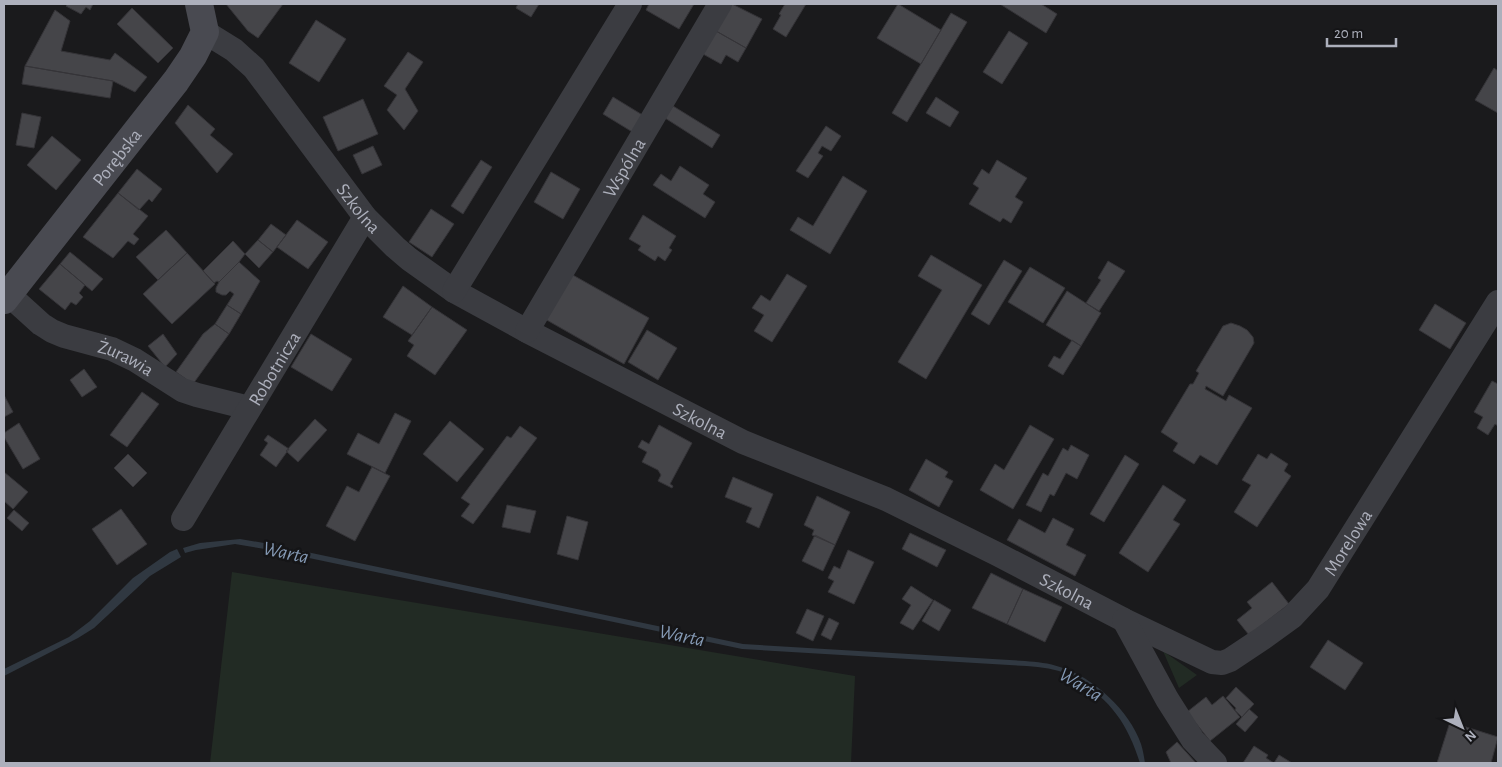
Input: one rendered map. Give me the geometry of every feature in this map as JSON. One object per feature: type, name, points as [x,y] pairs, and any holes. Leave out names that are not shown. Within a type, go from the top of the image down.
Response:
[{"type":"street","points":[[199,4],[205,32]]},
{"type":"street","points":[[454,291],[630,4]]},
{"type":"street","name":"Wspólna","points":[[527,331],[720,4]]},
{"type":"street","name":"Szkolna","points":[[205,32],[234,50],[254,68],[364,217],[409,260],[454,291],[527,331],[743,442],[886,499],[1124,620]]},
{"type":"street","name":"Porębska","points":[[6,297],[176,81],[193,56],[205,32]]},
{"type":"street","name":"Robotnicza","points":[[183,519],[364,217]]},
{"type":"street","name":"Żurawia","points":[[6,297],[52,331],[112,349],[135,360],[182,390],[197,396],[249,408]]},
{"type":"street","name":"Morelowa","points":[[1124,620],[1212,662],[1222,663],[1246,649],[1292,616],[1318,589],[1498,302]]},
{"type":"street","points":[[1124,620],[1167,699],[1193,740],[1216,763]]},
{"type":"shaded area","points":[[232,572],[855,676],[851,763],[210,763]]},
{"type":"shaded area","points":[[1163,651],[1197,675],[1179,688]]},
{"type":"water","name":"Warta","points":[[240,539],[743,644],[1025,661],[1052,665],[1073,672],[1109,697],[1128,719],[1136,732],[1142,746],[1145,763],[1140,763],[1130,737],[1117,714],[1088,687],[1053,669],[742,649],[271,550],[235,544],[185,553],[183,548],[200,543]]},
{"type":"water","points":[[177,549],[181,557],[150,576],[94,628],[4,676],[4,669],[69,637],[90,621],[133,578]]},
{"type":"building","points":[[68,4],[93,4],[90,10],[86,7],[81,14],[66,6]]},
{"type":"building","points":[[226,4],[283,4],[258,38],[248,31]]},
{"type":"building","points":[[518,4],[539,4],[531,17],[516,8]]},
{"type":"building","points":[[649,4],[694,4],[679,29],[646,10]]},
{"type":"building","points":[[732,4],[762,19],[746,48],[716,31]]},
{"type":"building","points":[[785,4],[806,4],[786,37],[773,29]]},
{"type":"building","points":[[898,4],[941,30],[921,64],[877,38]]},
{"type":"building","points":[[1000,4],[1041,4],[1057,14],[1046,33]]},
{"type":"building","points":[[132,8],[173,48],[158,63],[117,24]]},
{"type":"building","points":[[55,10],[70,21],[61,51],[110,60],[115,53],[147,77],[135,92],[113,81],[25,66]]},
{"type":"building","points":[[951,13],[967,22],[907,122],[892,113]]},
{"type":"building","points":[[316,20],[346,39],[319,82],[289,63]]},
{"type":"building","points":[[716,31],[746,48],[738,62],[726,55],[721,64],[703,54]]},
{"type":"building","points":[[1009,31],[1028,43],[1002,84],[983,72]]},
{"type":"building","points":[[408,52],[423,62],[405,89],[418,111],[404,130],[387,110],[397,95],[384,86]]},
{"type":"building","points":[[25,66],[113,81],[110,98],[22,84]]},
{"type":"building","points":[[1494,68],[1498,71],[1498,113],[1475,100]]},
{"type":"building","points":[[613,97],[649,119],[639,136],[603,114]]},
{"type":"building","points":[[936,97],[959,112],[950,127],[926,113]]},
{"type":"building","points":[[363,99],[378,134],[338,151],[323,117]]},
{"type":"building","points":[[188,105],[215,129],[210,135],[233,154],[217,173],[175,123]]},
{"type":"building","points":[[673,106],[720,135],[712,148],[665,118]]},
{"type":"building","points":[[22,113],[41,117],[34,148],[16,145]]},
{"type":"building","points":[[826,126],[841,136],[831,151],[822,146],[818,153],[823,156],[808,178],[796,171]]},
{"type":"building","points":[[52,136],[81,160],[56,190],[27,165]]},
{"type":"building","points":[[373,146],[382,165],[362,174],[353,155]]},
{"type":"building","points":[[481,160],[492,167],[463,214],[451,206]]},
{"type":"building","points":[[997,160],[1027,178],[1015,197],[1023,202],[1011,223],[1003,218],[1000,222],[969,204],[979,188],[973,184],[982,169],[989,174]]},
{"type":"building","points":[[680,166],[709,185],[703,194],[715,202],[705,218],[653,185],[661,174],[671,181]]},
{"type":"building","points":[[137,169],[162,189],[152,202],[149,199],[139,210],[118,193]]},
{"type":"building","points":[[551,172],[580,189],[563,219],[534,202]]},
{"type":"building","points":[[843,176],[867,191],[830,254],[790,230],[798,217],[813,226]]},
{"type":"building","points":[[118,193],[148,216],[133,234],[139,239],[134,245],[128,241],[113,258],[83,237]]},
{"type":"building","points":[[431,209],[454,224],[432,257],[409,242]]},
{"type":"building","points":[[643,215],[676,236],[669,248],[672,250],[665,261],[658,256],[655,261],[638,250],[641,246],[629,239]]},
{"type":"building","points":[[297,220],[328,242],[308,269],[277,247]]},
{"type":"building","points":[[271,224],[286,235],[273,252],[258,240]]},
{"type":"building","points":[[166,230],[187,253],[158,280],[136,257]]},
{"type":"building","points":[[258,240],[273,252],[259,268],[245,254]]},
{"type":"building","points":[[233,241],[245,254],[219,282],[214,283],[203,271]]},
{"type":"building","points":[[70,252],[103,279],[92,291],[60,264]]},
{"type":"building","points":[[187,253],[215,284],[172,324],[143,294]]},
{"type":"building","points":[[931,255],[982,285],[926,379],[898,362],[942,290],[918,276]]},
{"type":"building","points":[[1004,260],[1022,271],[989,325],[971,314]]},
{"type":"building","points":[[1108,261],[1125,271],[1099,311],[1086,303],[1101,280],[1098,278]]},
{"type":"building","points":[[239,262],[260,281],[241,314],[227,305],[234,294],[230,291],[226,295],[216,292],[219,282]]},
{"type":"building","points":[[60,264],[85,285],[79,293],[83,297],[76,305],[71,302],[65,310],[39,289]]},
{"type":"building","points":[[1030,267],[1065,288],[1043,323],[1008,302]]},
{"type":"building","points":[[571,274],[649,318],[624,364],[545,319]]},
{"type":"building","points":[[787,274],[807,286],[772,342],[754,331],[764,315],[752,308],[761,295],[770,301]]},
{"type":"building","points":[[403,286],[432,307],[412,335],[383,317]]},
{"type":"building","points":[[1067,291],[1101,313],[1081,346],[1046,325]]},
{"type":"building","points":[[1435,304],[1466,323],[1450,349],[1419,330]]},
{"type":"building","points":[[227,305],[241,314],[229,334],[215,324]]},
{"type":"building","points":[[432,307],[467,330],[435,375],[407,356],[414,345],[408,341]]},
{"type":"building","points":[[1231,323],[1247,330],[1253,337],[1254,343],[1223,396],[1206,386],[1205,389],[1226,401],[1229,395],[1252,408],[1217,465],[1200,455],[1194,464],[1173,451],[1178,443],[1161,432],[1190,384],[1193,384],[1199,373],[1196,371],[1223,326]]},
{"type":"building","points":[[215,324],[229,334],[193,384],[176,372],[203,334]]},
{"type":"building","points":[[647,330],[677,348],[658,380],[628,362]]},
{"type":"building","points":[[163,334],[177,354],[165,367],[148,346]]},
{"type":"building","points":[[311,334],[352,359],[332,391],[291,367]]},
{"type":"building","points":[[1072,340],[1081,346],[1063,375],[1048,366],[1054,356],[1060,359]]},
{"type":"building","points":[[84,369],[97,387],[82,397],[70,380]]},
{"type":"building","points":[[1492,381],[1498,384],[1498,426],[1495,424],[1488,435],[1477,428],[1483,417],[1474,412]]},
{"type":"building","points":[[142,392],[159,404],[127,447],[110,435]]},
{"type":"building","points":[[4,395],[13,412],[4,417]]},
{"type":"building","points":[[395,413],[411,421],[385,473],[347,454],[358,433],[379,444]]},
{"type":"building","points":[[315,419],[327,430],[298,462],[286,451]]},
{"type":"building","points":[[450,421],[484,449],[457,482],[423,454]]},
{"type":"building","points":[[19,423],[40,459],[23,469],[4,437],[4,433]]},
{"type":"building","points":[[659,425],[692,443],[670,484],[673,486],[672,488],[658,481],[661,475],[658,470],[642,462],[647,452],[638,447],[642,440],[649,444]]},
{"type":"building","points":[[1030,425],[1054,439],[1013,509],[980,490],[995,464],[1004,470]]},
{"type":"building","points":[[520,426],[537,438],[473,524],[461,516],[470,504],[461,498],[507,436],[511,438]]},
{"type":"building","points":[[268,435],[289,449],[276,467],[260,455],[268,443],[264,440]]},
{"type":"building","points":[[1071,445],[1089,455],[1077,479],[1066,473],[1054,496],[1050,494],[1041,512],[1026,505],[1043,473],[1048,476],[1063,448],[1068,451]]},
{"type":"building","points":[[1271,453],[1288,464],[1284,471],[1291,476],[1257,527],[1234,512],[1251,485],[1242,480],[1258,454],[1267,459]]},
{"type":"building","points":[[128,454],[147,473],[133,487],[114,468]]},
{"type":"building","points":[[1125,455],[1139,464],[1104,522],[1090,514]]},
{"type":"building","points":[[926,459],[948,472],[945,477],[953,481],[939,507],[909,490]]},
{"type":"building","points":[[372,467],[390,476],[355,541],[326,526],[347,486],[359,492]]},
{"type":"building","points":[[4,472],[28,492],[13,509],[4,501]]},
{"type":"building","points":[[733,477],[773,494],[759,528],[746,522],[752,508],[725,497]]},
{"type":"building","points":[[1163,485],[1186,500],[1173,520],[1180,524],[1148,572],[1119,553]]},
{"type":"building","points":[[817,496],[850,512],[835,545],[812,535],[814,530],[804,525]]},
{"type":"building","points":[[507,505],[536,511],[530,533],[502,527]]},
{"type":"building","points":[[121,509],[147,544],[117,565],[92,529]]},
{"type":"building","points":[[14,510],[29,523],[22,531],[7,518]]},
{"type":"building","points":[[567,516],[588,522],[578,560],[557,554]]},
{"type":"building","points":[[1053,518],[1074,529],[1066,545],[1086,555],[1075,576],[1007,540],[1019,519],[1045,533]]},
{"type":"building","points":[[910,533],[946,550],[937,567],[902,549]]},
{"type":"building","points":[[815,535],[835,545],[823,571],[802,561]]},
{"type":"building","points":[[848,550],[874,562],[854,604],[828,592],[834,581],[828,578],[834,566],[840,569]]},
{"type":"building","points":[[991,573],[1023,589],[1007,624],[972,608]]},
{"type":"building","points":[[1272,582],[1289,604],[1249,635],[1237,620],[1252,608],[1247,602]]},
{"type":"building","points":[[911,586],[933,600],[913,630],[900,623],[911,605],[902,599]]},
{"type":"building","points":[[1023,589],[1062,607],[1045,642],[1007,624]]},
{"type":"building","points":[[934,600],[951,610],[939,631],[922,621]]},
{"type":"building","points":[[807,609],[824,616],[813,641],[796,633]]},
{"type":"building","points":[[829,618],[839,623],[831,640],[821,635]]},
{"type":"building","points":[[1328,640],[1363,663],[1345,690],[1310,667]]},
{"type":"building","points":[[1236,687],[1254,704],[1242,717],[1226,698]]},
{"type":"building","points":[[1223,696],[1240,717],[1210,741],[1187,712],[1206,697],[1212,705]]},
{"type":"building","points":[[1249,709],[1258,717],[1245,732],[1236,724]]},
{"type":"building","points":[[1450,722],[1498,737],[1491,763],[1437,763]]},
{"type":"building","points":[[1177,742],[1196,763],[1171,763],[1166,752]]},
{"type":"building","points":[[1254,746],[1268,755],[1266,758],[1274,763],[1243,763]]},
{"type":"building","points":[[1279,755],[1292,763],[1274,763]]}]
